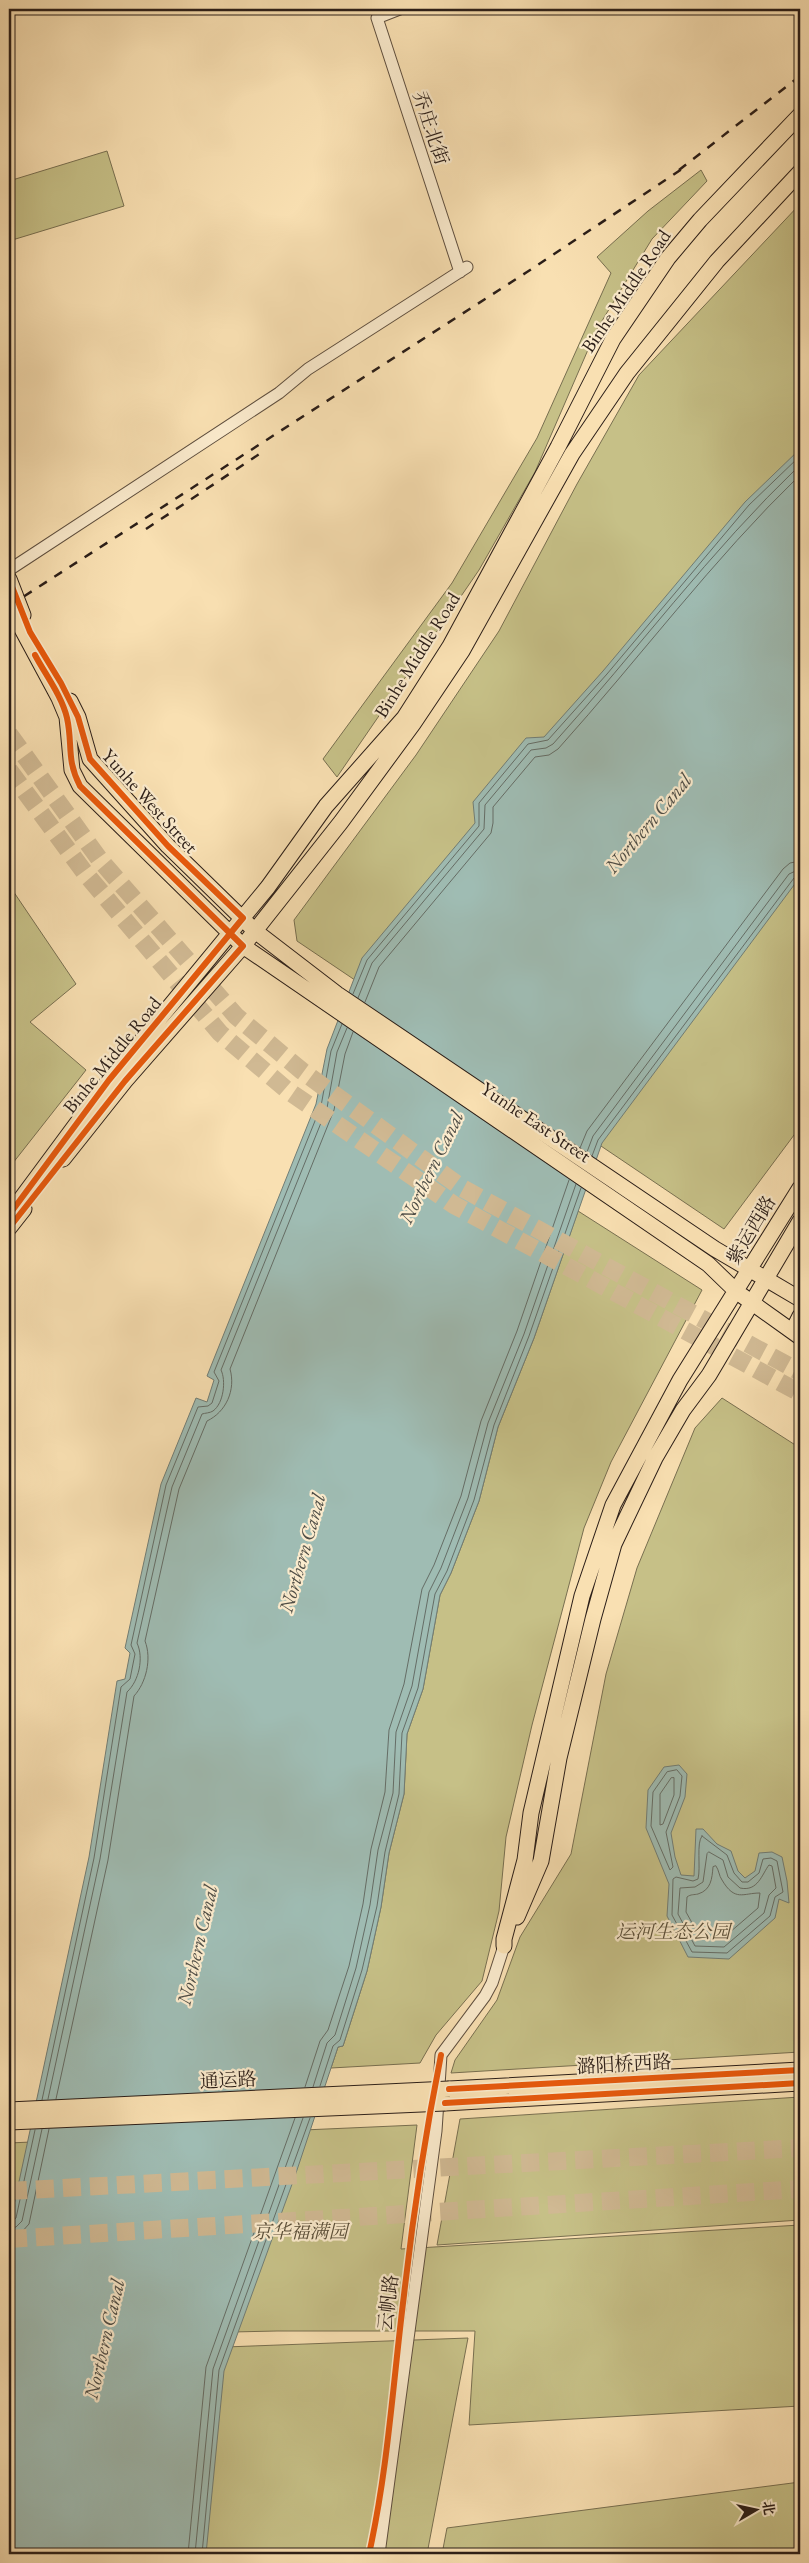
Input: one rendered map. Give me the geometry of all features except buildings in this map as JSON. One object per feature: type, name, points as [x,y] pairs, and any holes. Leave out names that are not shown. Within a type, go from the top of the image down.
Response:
[{"type":"main road","name":"Binhe Middle Road","points":[[9,1215],[108,1080],[243,918],[326,806],[404,718],[450,646],[558,447],[613,339],[668,258],[700,220],[800,115]]},
{"type":"main road","name":"Binhe Middle Road","points":[[9,1228],[125,1081],[243,946],[341,822],[413,724],[462,651],[572,454],[627,372],[717,261],[800,172]]},
{"type":"main road","name":"Yunhe West Street","points":[[9,579],[30,632],[78,716],[90,759],[168,846],[243,918]]},
{"type":"main road","name":"Yunhe West Street","points":[[9,606],[59,698],[67,717],[72,770],[80,786],[243,946]]},
{"type":"main road","name":"Yunhe East Street","points":[[243,918],[255,931],[334,1000],[708,1264],[737,1292],[798,1335]]},
{"type":"main road","name":"Yunhe East Street","points":[[243,946],[334,1000],[715,1249],[800,1299]]},
{"type":"main road","name":"紫运西路","points":[[504,1946],[504,1939],[524,1860],[531,1813],[582,1596],[613,1505],[632,1466],[680,1380],[737,1292],[800,1188]]},
{"type":"main road","name":"紫运西路","points":[[504,1946],[542,1861],[560,1758],[593,1619],[614,1544],[655,1458],[683,1410],[709,1375],[800,1221]]},
{"type":"main road","points":[[798,1335],[795,1326],[800,1316]]},
{"type":"main road","name":"潞阳桥西路","points":[[447,2096],[800,2070]]},
{"type":"main road","name":"潞阳桥西路","points":[[447,2096],[800,2082]]},
{"type":"main road","name":"通运路","points":[[9,2110],[447,2096]]},
{"type":"main road","name":"通运路","points":[[9,2122],[447,2096]]},
{"type":"street","name":"乔庄北街","points":[[9,570],[279,394],[308,369],[464,270],[377,18],[400,9]]},
{"type":"street","name":"云帆路","points":[[379,2554],[436,2131],[441,2055],[485,1996],[492,1983],[504,1946]]},
{"type":"green space","points":[[107,151],[124,206],[9,241],[9,181]]},
{"type":"green space","points":[[701,170],[707,181],[652,239],[597,329],[535,472],[479,570],[337,777],[323,759],[452,583],[537,438],[611,273],[597,257],[648,211]]},
{"type":"green space","points":[[800,204],[800,1127],[724,1229],[297,941],[294,920],[416,755],[499,631],[577,484],[639,375]]},
{"type":"green space","points":[[9,885],[76,984],[30,1022],[86,1070],[9,1168]]},
{"type":"green space","points":[[578,1211],[702,1290],[611,1462],[584,1528],[532,1725],[506,1837],[499,1911],[482,1981],[436,2035],[420,2063],[331,2068],[338,2047],[343,2046],[367,1971],[381,1907],[389,1853],[404,1794],[407,1734],[423,1689],[440,1595],[451,1573],[479,1501],[498,1427],[534,1338]]},
{"type":"green space","name":"运河生态公园","points":[[722,1398],[800,1448],[800,1614],[798,1630],[800,1636],[800,2052],[451,2073],[455,2060],[497,2000],[520,1937],[571,1854],[606,1674],[637,1568],[695,1428]]},
{"type":"green space","points":[[800,2097],[800,2220],[437,2245],[460,2119]]},
{"type":"green space","name":"京华福满园","points":[[417,2125],[401,2249],[800,2225],[800,2406],[469,2425],[475,2331],[277,2331],[9,2337],[9,2143]]},
{"type":"green space","points":[[468,2338],[427,2554],[9,2554],[9,2355]]},
{"type":"green space","points":[[800,2482],[800,2554],[442,2554],[447,2528]]},
{"type":"water","name":"Northern Canal","points":[[800,449],[800,877],[602,1143],[534,1338],[498,1427],[479,1501],[451,1573],[440,1595],[423,1689],[407,1734],[404,1794],[389,1853],[381,1907],[367,1971],[343,2046],[338,2047],[295,2176],[224,2371],[206,2554],[9,2554],[9,2228],[89,1857],[117,1681],[125,1679],[130,1653],[125,1648],[161,1484],[196,1398],[207,1402],[214,1380],[207,1376],[316,1104],[327,1049],[362,958],[475,823],[473,802],[526,738],[544,737],[603,671],[745,502]]},
{"type":"water","points":[[679,1765],[687,1774],[685,1797],[671,1833],[675,1857],[681,1875],[694,1876],[696,1829],[703,1829],[717,1844],[731,1851],[738,1871],[745,1878],[755,1871],[759,1853],[772,1852],[782,1857],[789,1903],[779,1899],[775,1918],[729,1959],[688,1957],[667,1916],[669,1884],[646,1828],[648,1790],[664,1767]]},
{"type":"tunnel","points":[[9,734],[100,860],[236,1016],[302,1071],[462,1188],[800,1372]]},
{"type":"tunnel","points":[[9,770],[85,873],[220,1033],[287,1090],[454,1205],[800,1393]]},
{"type":"tunnel","points":[[9,2191],[800,2148]]},
{"type":"tunnel","points":[[9,2239],[800,2189]]},
{"type":"railway","points":[[679,170],[800,76]]},
{"type":"railway","points":[[9,606],[527,272],[685,167]]},
{"type":"railway","points":[[146,529],[261,453]]},
{"type":"cycle path","points":[[9,579],[30,632],[61,683],[78,717],[90,759],[168,846],[243,918],[109,1080],[9,1215]]},
{"type":"cycle path","points":[[9,1228],[125,1081],[243,946],[80,786],[73,768],[69,728],[65,710],[35,655]]},
{"type":"cycle path","points":[[369,2554],[386,2458],[415,2205],[441,2055]]},
{"type":"cycle path","points":[[449,2089],[800,2070]]},
{"type":"cycle path","points":[[445,2103],[800,2083]]}]
